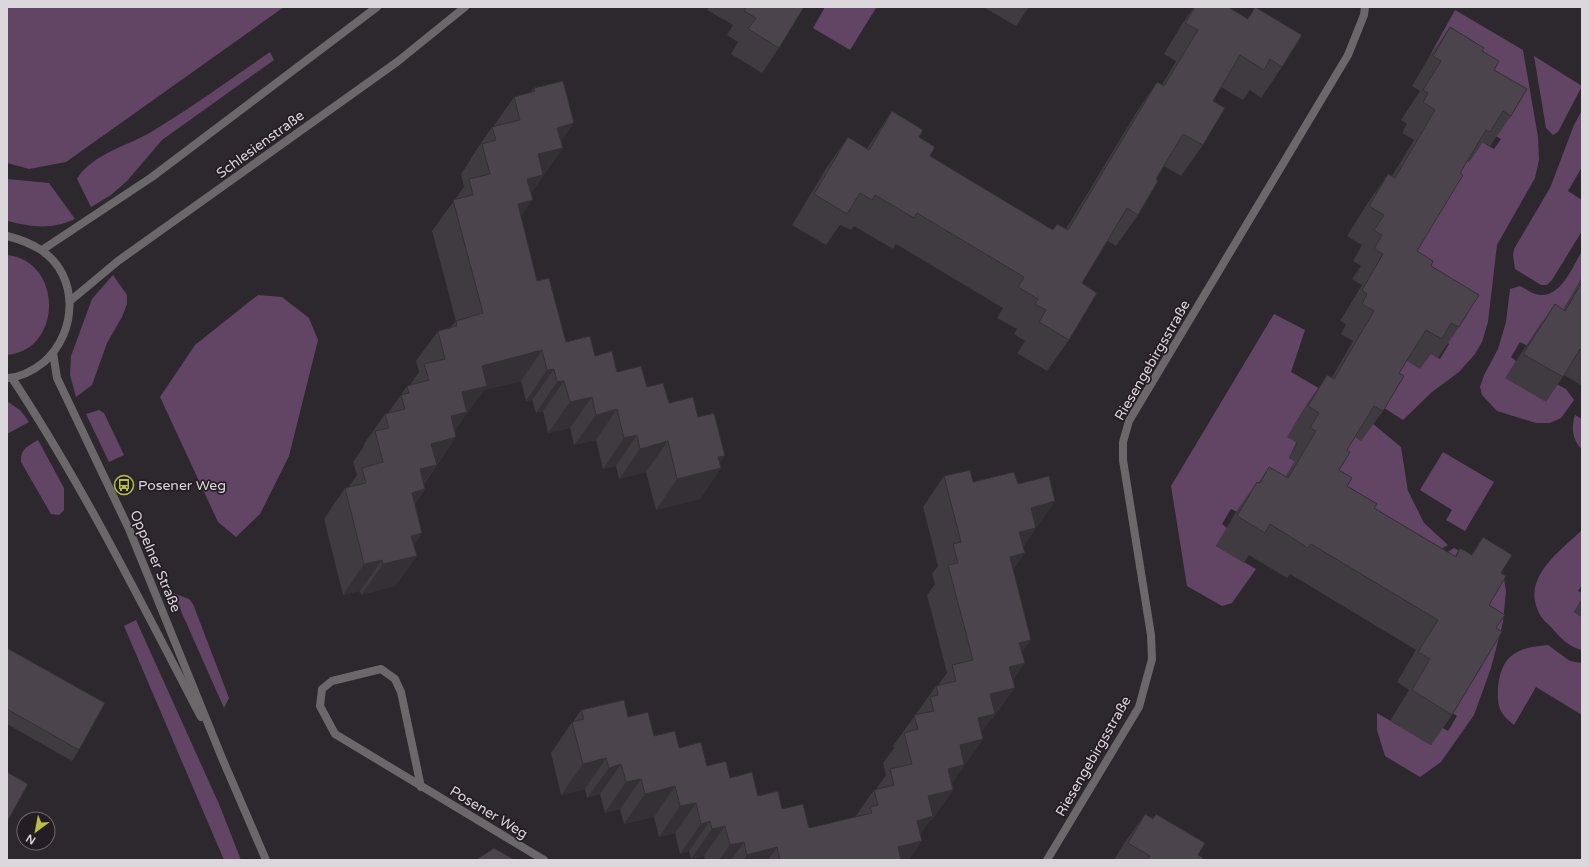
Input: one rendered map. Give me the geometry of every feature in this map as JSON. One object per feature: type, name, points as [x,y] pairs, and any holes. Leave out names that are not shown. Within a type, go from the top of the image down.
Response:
[{"type":"street","points":[[42,250],[152,177],[377,7]]},
{"type":"street","name":"Schlesienstraße","points":[[70,301],[118,261],[397,62],[465,7]]},
{"type":"street","name":"Riesengebirgsstraße","points":[[1047,860],[1139,707],[1152,659],[1151,635],[1123,460],[1123,442],[1129,421],[1348,55],[1364,15],[1365,7]]},
{"type":"street","points":[[7,236],[24,241],[42,250],[56,265],[65,282],[70,301],[69,320],[63,337],[53,353],[35,369],[9,378]]},
{"type":"street","name":"Oppelner Straße","points":[[53,353],[57,378],[129,528],[222,758],[266,860]]},
{"type":"street","name":"Oppelner Straße","points":[[9,378],[44,426],[122,567],[222,758]]},
{"type":"street","name":"Posener Weg","points":[[421,787],[401,692],[396,679],[381,669],[332,681],[322,689],[320,706],[334,734],[421,787],[544,860]]},
{"type":"shaded area","points":[[7,7],[284,7],[66,162],[29,169],[7,163]]},
{"type":"shaded area","points":[[825,7],[876,8],[850,50],[813,28]]},
{"type":"shaded area","points":[[1455,10],[1523,50],[1538,137],[1539,160],[1535,178],[1497,245],[1488,322],[1482,342],[1475,354],[1459,372],[1432,392],[1403,420],[1378,404],[1399,356],[1430,353],[1440,359],[1449,344],[1395,281],[1465,160],[1469,162],[1482,142],[1494,149],[1501,139],[1496,136],[1447,69],[1429,57]]},
{"type":"shaded area","points":[[270,52],[274,60],[162,140],[127,181],[111,195],[91,207],[77,179],[92,162],[156,129]]},
{"type":"shaded area","points":[[1534,56],[1582,86],[1558,132],[1553,135],[1546,128]]},
{"type":"shaded area","points":[[1582,110],[1582,167],[1568,191],[1582,200],[1582,231],[1552,280],[1547,285],[1541,285],[1515,269],[1513,255],[1514,249],[1550,188],[1574,125]]},
{"type":"shaded area","points":[[7,179],[49,183],[75,219],[49,226],[33,226],[7,221]]},
{"type":"shaded area","points":[[1582,251],[1582,279],[1563,310],[1528,346],[1520,342],[1511,357],[1516,361],[1506,378],[1556,384],[1566,389],[1574,400],[1561,418],[1550,423],[1536,423],[1497,411],[1482,395],[1480,387],[1484,375],[1498,349],[1506,322],[1510,289],[1520,286],[1539,295],[1549,294],[1566,279]]},
{"type":"shaded area","points":[[7,255],[25,261],[38,272],[46,288],[49,305],[46,323],[38,338],[25,350],[7,355]]},
{"type":"shaded area","points":[[113,275],[127,295],[127,304],[122,317],[107,343],[92,385],[76,397],[70,375],[71,356],[92,299]]},
{"type":"shaded area","points":[[258,295],[282,297],[309,318],[318,340],[289,456],[260,514],[236,537],[218,522],[160,397],[195,345]]},
{"type":"shaded area","points":[[1274,314],[1305,330],[1291,372],[1322,390],[1289,458],[1300,464],[1289,482],[1239,513],[1231,509],[1222,524],[1227,528],[1216,546],[1256,569],[1232,603],[1222,606],[1187,586],[1171,486]]},
{"type":"shaded area","points":[[7,401],[21,411],[29,422],[7,434]]},
{"type":"shaded area","points":[[99,410],[104,413],[124,455],[109,462],[86,414]]},
{"type":"shaded area","points":[[1575,415],[1582,419],[1582,450],[1576,442],[1573,433]]},
{"type":"shaded area","points":[[1372,423],[1401,447],[1408,491],[1424,523],[1448,545],[1411,566],[1329,482],[1352,436]]},
{"type":"shaded area","points":[[38,440],[64,488],[64,510],[59,515],[51,514],[21,462],[23,451]]},
{"type":"shaded area","points":[[1443,452],[1494,482],[1465,531],[1446,520],[1452,510],[1420,490]]},
{"type":"shaded area","points":[[1582,530],[1582,585],[1578,591],[1582,593],[1582,599],[1574,612],[1582,617],[1582,650],[1573,647],[1565,641],[1541,617],[1535,600],[1535,588],[1539,577],[1554,556]]},
{"type":"shaded area","points":[[1454,548],[1499,572],[1504,579],[1506,591],[1503,622],[1491,668],[1474,715],[1441,762],[1420,777],[1385,756],[1377,730],[1377,713],[1431,745],[1441,727],[1448,731],[1457,716],[1451,712],[1419,571]]},
{"type":"shaded area","points":[[173,593],[189,599],[193,604],[229,698],[224,708]]},
{"type":"shaded area","points":[[136,620],[219,804],[241,860],[224,860],[124,626]]},
{"type":"shaded area","points":[[1548,645],[1570,661],[1582,663],[1582,715],[1536,687],[1514,725],[1503,714],[1499,706],[1498,687],[1500,674],[1506,662],[1514,654],[1528,648]]},
{"type":"building","points":[[746,7],[804,7],[779,48],[748,29],[756,18],[744,11]]},
{"type":"building","points":[[1195,7],[1228,7],[1248,19],[1255,7],[1302,35],[1282,67],[1270,59],[1264,70],[1240,55],[1213,101],[1225,108],[1203,145],[1183,134],[1156,179],[1158,181],[1138,215],[1127,208],[1082,283],[1097,293],[1069,340],[1039,322],[1046,310],[1035,304],[1038,299],[1018,287],[1024,277],[917,213],[914,218],[875,195],[872,200],[860,193],[847,214],[814,194],[848,137],[869,150],[892,111],[923,130],[919,137],[935,147],[930,156],[1053,230],[1057,224],[1068,230],[1157,82],[1164,86],[1198,30],[1185,23]]},
{"type":"building","points":[[1450,27],[1484,48],[1482,51],[1499,61],[1494,70],[1527,89],[1511,116],[1503,111],[1490,132],[1486,130],[1460,173],[1463,175],[1417,251],[1433,261],[1431,266],[1479,295],[1459,327],[1451,323],[1442,339],[1426,330],[1399,373],[1404,376],[1383,411],[1374,406],[1347,450],[1350,452],[1339,470],[1352,478],[1347,486],[1377,504],[1374,508],[1456,557],[1460,548],[1472,555],[1483,537],[1512,555],[1501,573],[1506,576],[1489,605],[1505,615],[1496,628],[1502,632],[1452,715],[1412,690],[1430,659],[1418,652],[1438,620],[1311,544],[1308,548],[1270,524],[1265,533],[1237,516],[1257,482],[1260,483],[1269,467],[1288,478],[1316,431],[1310,428],[1319,413],[1308,406],[1327,375],[1334,379],[1374,311],[1362,304],[1367,294],[1362,290],[1383,254],[1374,249],[1382,235],[1374,230],[1384,215],[1369,206],[1388,174],[1395,178],[1435,110],[1423,102],[1428,93],[1423,90],[1441,61],[1433,56]]},
{"type":"building","points":[[563,81],[574,123],[557,128],[563,148],[538,154],[543,175],[527,179],[533,200],[518,204],[537,281],[549,278],[566,342],[590,336],[595,356],[612,351],[617,372],[641,366],[647,387],[663,383],[669,403],[693,397],[698,417],[714,413],[725,456],[718,457],[721,468],[677,479],[668,441],[640,449],[637,435],[624,438],[617,409],[596,415],[592,397],[570,402],[564,381],[557,382],[554,369],[547,370],[542,350],[482,366],[487,386],[462,392],[467,412],[451,416],[456,437],[431,444],[437,465],[420,469],[425,489],[412,493],[422,533],[411,536],[417,556],[383,564],[382,560],[364,564],[345,488],[366,483],[362,468],[383,462],[375,431],[389,428],[385,414],[405,409],[401,395],[409,393],[407,386],[429,380],[424,364],[445,359],[438,331],[457,326],[456,321],[483,313],[453,200],[473,195],[469,179],[490,174],[482,144],[496,140],[492,127],[520,120],[514,97],[535,91],[534,88]]},
{"type":"building","points":[[1582,282],[1582,351],[1580,349],[1563,377],[1523,354],[1555,304],[1565,311]]},
{"type":"building","points":[[970,470],[973,482],[1014,472],[1018,484],[1049,476],[1055,501],[1031,508],[1036,528],[1019,532],[1025,553],[1010,557],[1031,640],[1019,643],[1025,663],[1009,667],[1015,688],[990,694],[995,714],[978,718],[983,739],[960,745],[964,765],[948,769],[953,790],[928,796],[933,816],[917,821],[922,841],[898,847],[901,860],[780,860],[777,847],[747,855],[744,842],[730,845],[725,826],[712,829],[710,821],[701,824],[696,803],[680,806],[675,786],[645,794],[641,779],[626,782],[621,764],[609,768],[606,758],[583,764],[572,722],[584,719],[581,710],[624,700],[628,717],[648,712],[654,736],[675,731],[679,748],[701,742],[707,766],[726,761],[730,778],[752,772],[758,796],[778,791],[782,809],[803,804],[809,828],[872,813],[870,807],[878,805],[874,790],[894,785],[890,769],[912,764],[904,733],[918,729],[914,715],[934,711],[930,697],[938,695],[936,686],[956,681],[952,665],[973,660],[948,565],[958,563],[953,544],[961,542],[944,476]]},
{"type":"building","points":[[7,648],[105,703],[79,750],[7,709]]},
{"type":"building","points":[[7,772],[28,784],[7,822]]},
{"type":"building","points":[[1145,814],[1153,819],[1156,814],[1205,843],[1198,855],[1206,860],[1148,860],[1150,856],[1128,843]]},
{"type":"building","points":[[494,848],[515,860],[476,860]]},
{"type":"place","name":"Posener Weg","points":[[124,485]]}]
